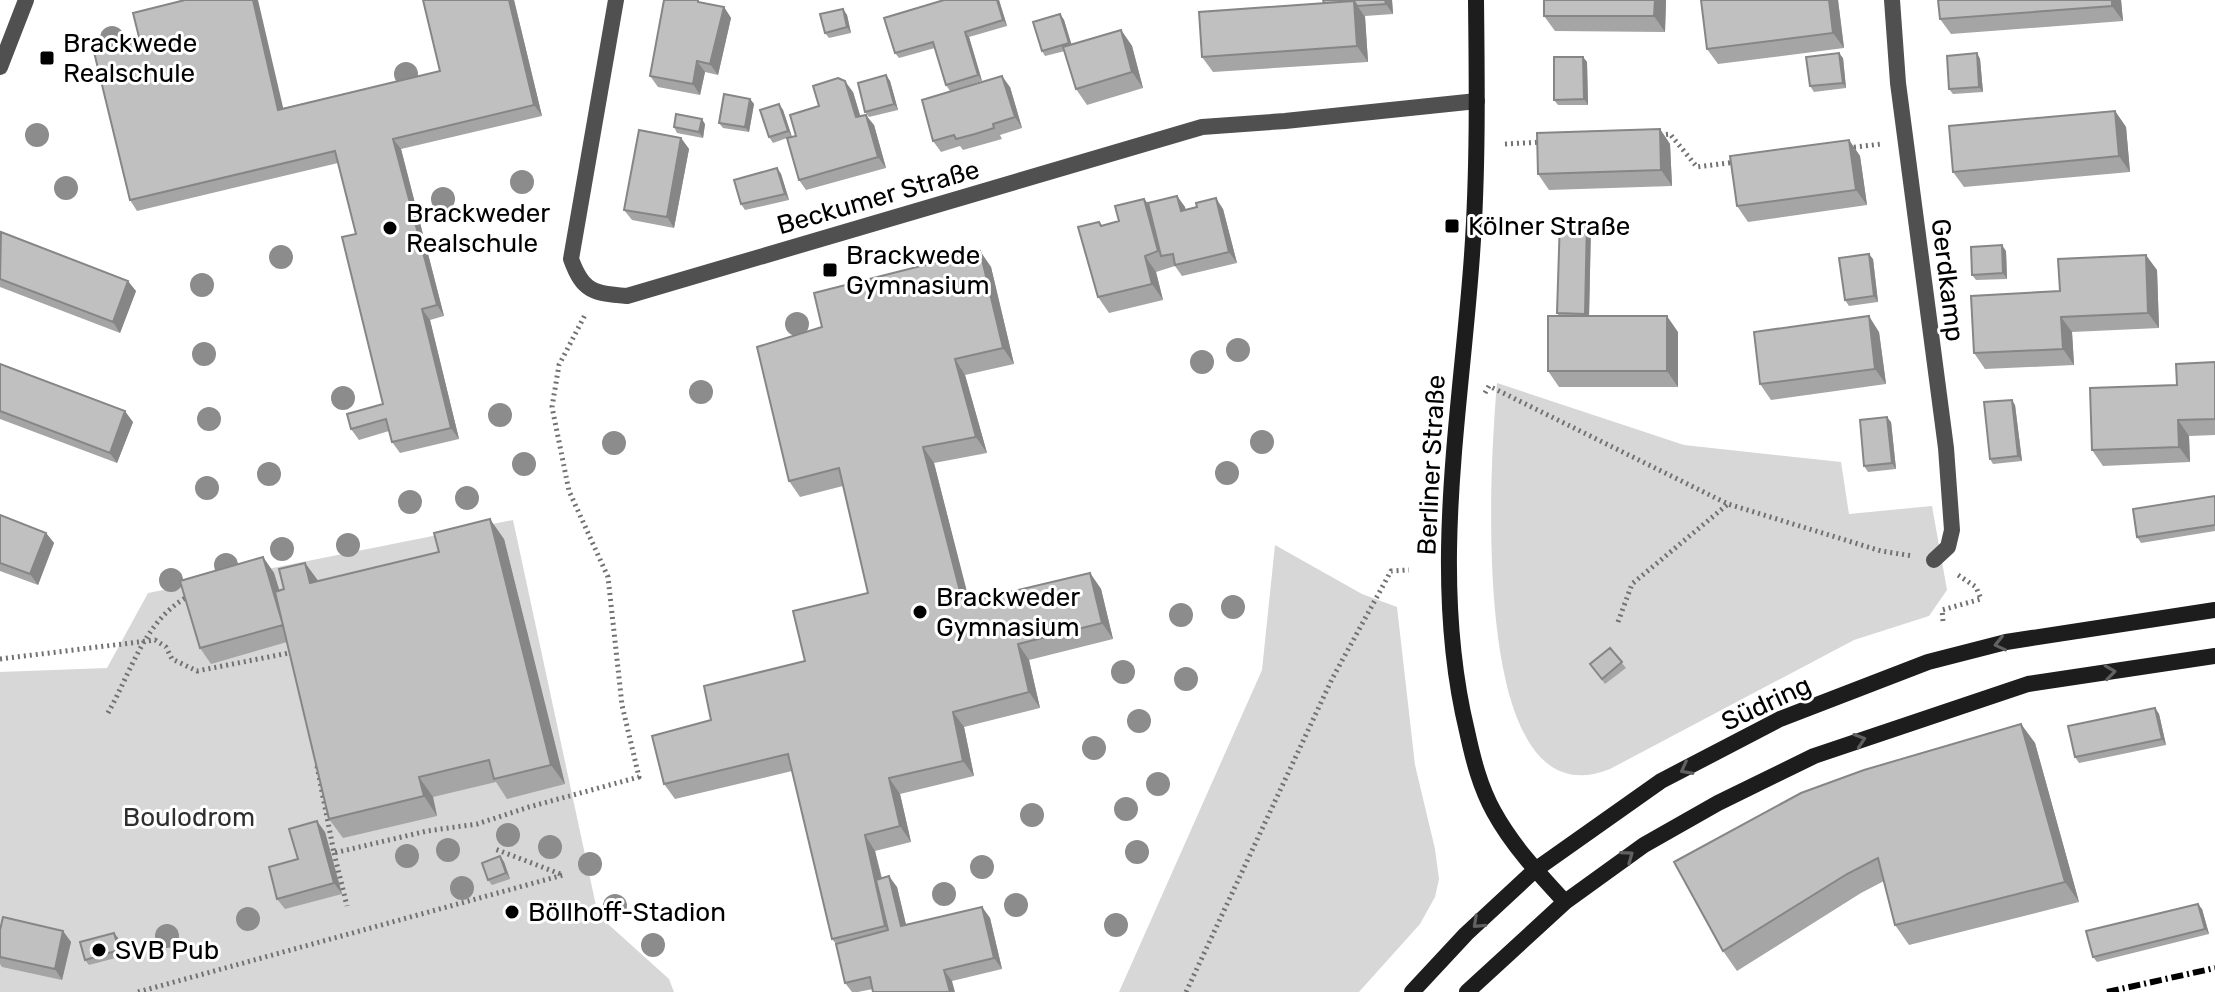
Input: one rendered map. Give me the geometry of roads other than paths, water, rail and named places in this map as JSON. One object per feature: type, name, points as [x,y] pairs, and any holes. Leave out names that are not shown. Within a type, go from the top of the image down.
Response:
[{"type":"main road","name":"Berliner Straße","points":[[1476,0],[1477,101],[1472,255],[1453,451],[1449,550],[1452,639],[1460,703],[1484,791],[1495,814],[1535,870],[1565,902]]},
{"type":"main road","name":"Südring","points":[[1412,992],[1466,934],[1535,870],[1661,781],[1780,719],[1928,662],[2006,642],[2215,610]]},
{"type":"main road","points":[[1467,992],[1565,902],[1644,845],[1718,803],[1814,756],[2028,684],[2215,656]]},
{"type":"street","points":[[0,67],[26,0]]},
{"type":"street","name":"Beckumer Straße","points":[[616,0],[571,259],[578,278],[595,294],[627,296],[1202,127],[1477,101]]},
{"type":"street","name":"Gerdkamp","points":[[1892,0],[1906,141],[1946,448],[1952,530],[1948,547],[1934,560]]},
{"type":"railway","points":[[2107,992],[2215,968]]},
{"type":"place","name":"Brackwede Realschule","points":[[47,58]]},
{"type":"place","name":"Kölner Straße","points":[[1452,226]]},
{"type":"place","name":"Brackweder Realschule","points":[[390,228]]},
{"type":"place","name":"Brackwede Gymnasium","points":[[830,270]]},
{"type":"place","name":"Brackweder Gymnasium","points":[[920,612]]},
{"type":"place","name":"Böllhoff-Stadion","points":[[512,912]]},
{"type":"place","name":"SVB Pub","points":[[99,950]]},
{"type":"park label","name":"Boulodrom","points":[[189,817]]}]
